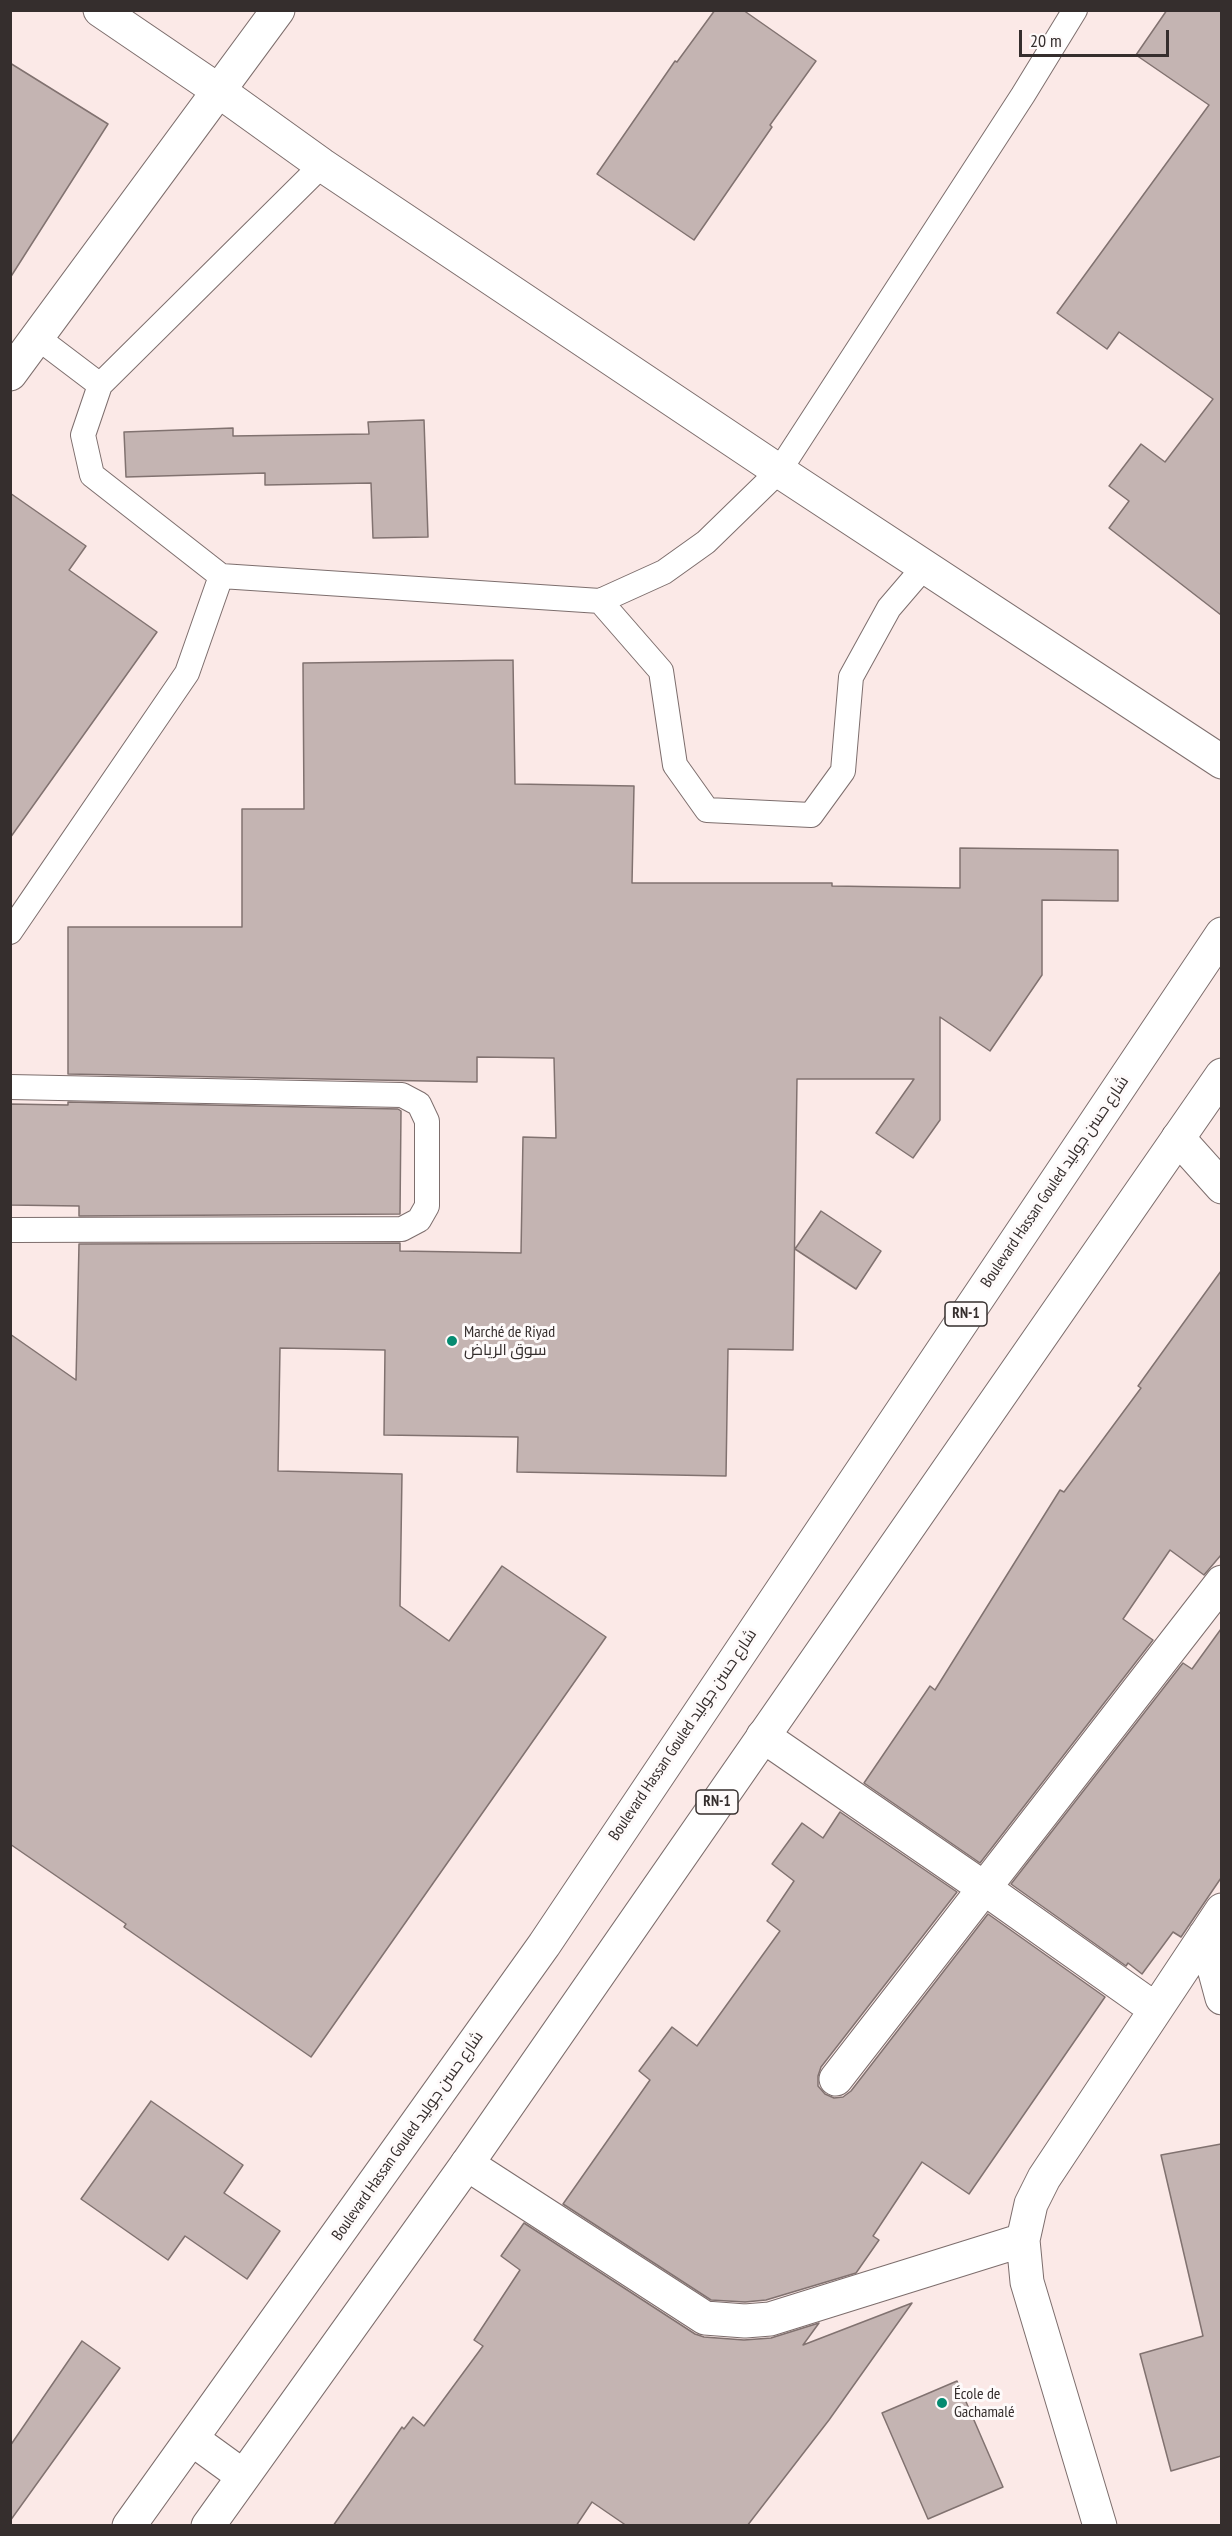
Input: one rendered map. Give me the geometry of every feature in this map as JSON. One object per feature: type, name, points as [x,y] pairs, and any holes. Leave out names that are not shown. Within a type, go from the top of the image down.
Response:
[{"type":"street","points":[[100,10],[322,165],[779,471],[1221,762]]},
{"type":"street","points":[[10,374],[278,10]]},
{"type":"street","name":"Boulevard Hassan Gouled شارع حسن جوليد","points":[[129,2526],[543,1945],[1221,934]]},
{"type":"street","name":"RN-1","points":[[208,2526],[467,2164],[1221,1075]]},
{"type":"street","points":[[1178,1138],[1221,1187]]},
{"type":"street","points":[[836,2079],[1221,1582]]},
{"type":"street","points":[[763,1736],[1155,2009]]},
{"type":"street","points":[[1100,2526],[1027,2282],[1023,2240],[1031,2204],[1044,2178],[1213,1922]]},
{"type":"street","points":[[1213,1922],[1221,1998]]},
{"type":"street","points":[[467,2164],[705,2318],[770,2319],[1023,2240]]},
{"type":"street","points":[[192,2439],[243,2476]]},
{"type":"lane","points":[[322,165],[100,385],[83,435],[92,475],[221,576],[600,601],[664,572],[706,542],[779,471],[1023,95],[1075,10]]},
{"type":"lane","points":[[38,338],[100,385]]},
{"type":"lane","points":[[600,601],[661,671],[675,765],[707,810],[811,815],[843,771],[851,677],[889,608],[925,566]]},
{"type":"lane","points":[[10,932],[187,673],[221,576]]},
{"type":"lane","points":[[10,1087],[402,1095],[419,1104],[427,1121],[427,1206],[419,1220],[402,1229],[10,1230]]},
{"type":"building","points":[[715,10],[743,10],[816,61],[770,125],[772,127],[694,240],[597,174],[675,61],[677,62]]},
{"type":"building","points":[[1167,10],[1221,10],[1221,615],[1109,528],[1129,501],[1109,486],[1141,444],[1165,462],[1213,399],[1119,332],[1107,349],[1057,313],[1209,105],[1136,55]]},
{"type":"building","points":[[10,63],[108,124],[10,278]]},
{"type":"building","points":[[424,420],[428,537],[373,538],[371,483],[265,485],[265,473],[126,477],[124,432],[233,428],[233,436],[369,434],[368,422]]},
{"type":"building","points":[[10,493],[86,546],[69,570],[157,632],[10,838]]},
{"type":"building","points":[[513,660],[515,784],[634,786],[632,883],[832,883],[832,886],[960,888],[960,848],[1118,850],[1118,901],[1042,900],[1042,975],[990,1051],[940,1017],[940,1120],[913,1158],[876,1133],[914,1079],[797,1079],[793,1350],[728,1349],[726,1476],[517,1472],[518,1437],[384,1435],[385,1350],[280,1348],[278,1471],[402,1474],[400,1606],[449,1641],[502,1566],[606,1637],[311,2057],[124,1927],[126,1924],[10,1844],[10,1334],[76,1380],[79,1244],[400,1243],[400,1251],[521,1253],[523,1137],[556,1138],[554,1058],[477,1057],[477,1082],[68,1074],[68,927],[242,927],[242,809],[304,809],[303,663]]},
{"type":"building","points":[[68,1102],[398,1109],[401,1111],[400,1214],[79,1216],[79,1206],[10,1205],[10,1104],[68,1105]]},
{"type":"building","points":[[821,1211],[881,1251],[856,1289],[795,1249]]},
{"type":"building","points":[[1221,1271],[1221,1555],[1204,1575],[1170,1550],[1123,1619],[1153,1640],[980,1863],[864,1783],[930,1686],[935,1690],[1060,1490],[1064,1492],[1141,1388],[1138,1386]]},
{"type":"building","points":[[1221,1629],[1221,1878],[1181,1937],[1173,1932],[1142,1974],[1128,1963],[1126,1966],[1011,1884],[1183,1663],[1192,1669]]},
{"type":"building","points":[[840,1812],[957,1892],[821,2067],[818,2086],[825,2094],[834,2098],[843,2097],[851,2091],[988,1914],[1105,1997],[969,2194],[922,2162],[873,2236],[879,2240],[856,2273],[766,2300],[745,2302],[711,2300],[563,2204],[650,2080],[639,2071],[672,2027],[697,2046],[780,1931],[767,1921],[794,1881],[772,1864],[802,1823],[823,1838]]},
{"type":"building","points":[[151,2101],[243,2165],[224,2193],[280,2231],[247,2279],[185,2236],[168,2260],[81,2199]]},
{"type":"building","points":[[1221,2144],[1221,2456],[1171,2471],[1140,2354],[1203,2336],[1161,2155]]},
{"type":"building","points":[[524,2223],[695,2334],[704,2337],[744,2340],[771,2338],[819,2323],[803,2345],[912,2303],[829,2420],[747,2526],[627,2526],[592,2502],[576,2526],[333,2526],[402,2427],[404,2429],[413,2417],[424,2426],[483,2346],[474,2340],[520,2270],[501,2256]]},
{"type":"building","points":[[82,2341],[120,2368],[10,2521],[10,2446]]},
{"type":"building","points":[[957,2381],[1003,2487],[928,2519],[882,2413]]},
{"type":"place","name":"Marché de Riyad سوق الرياض","points":[[452,1341]]},
{"type":"place","name":"École de Gachamalé","points":[[942,2403]]}]
